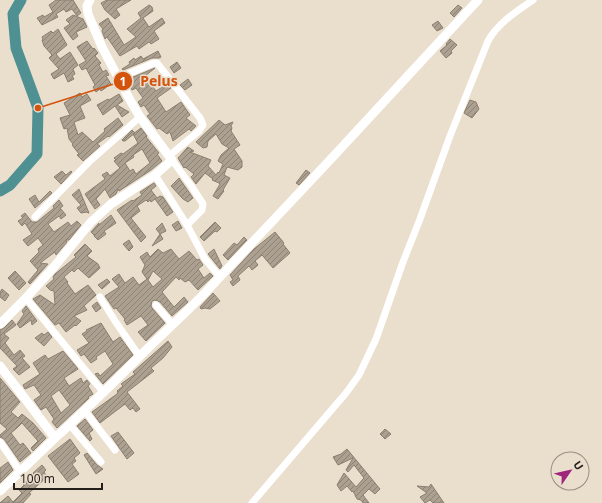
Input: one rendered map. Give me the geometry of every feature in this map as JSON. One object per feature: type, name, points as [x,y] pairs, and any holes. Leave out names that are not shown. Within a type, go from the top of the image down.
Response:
[{"type":"street","points":[[90,0],[87,6],[88,14],[118,78],[140,116],[192,186],[203,204],[202,210],[187,225]]},
{"type":"street","points":[[0,491],[104,393],[220,278],[478,0]]},
{"type":"street","points":[[252,503],[346,393],[359,375],[376,339],[450,136],[488,41],[491,35],[502,23],[534,0]]},
{"type":"street","points":[[0,324],[26,298],[91,222],[111,204],[155,175],[170,158],[199,131],[203,125],[200,118],[157,63],[118,78]]},
{"type":"street","points":[[35,217],[89,162],[140,116]]},
{"type":"street","points":[[155,175],[187,225],[205,259],[220,278]]},
{"type":"street","points":[[100,297],[114,321],[140,356]]},
{"type":"street","points":[[26,298],[104,393]]},
{"type":"street","points":[[156,305],[174,325]]},
{"type":"street","points":[[0,366],[55,438]]},
{"type":"street","points":[[85,411],[115,450]]},
{"type":"street","points":[[70,425],[101,462]]},
{"type":"street","points":[[0,442],[20,471]]},
{"type":"building","points":[[56,0],[73,0],[81,13],[77,16],[72,9],[66,12],[64,9],[56,14],[58,17],[42,25],[37,18],[43,15],[44,17],[53,12],[49,5]]},
{"type":"building","points":[[107,0],[131,0],[116,9],[120,15],[115,19],[105,10],[101,3]]},
{"type":"building","points":[[149,5],[152,7],[153,11],[143,18],[149,27],[162,18],[165,23],[154,31],[159,39],[151,44],[149,42],[139,49],[137,46],[120,56],[107,37],[105,39],[102,31],[103,29],[99,24],[108,18],[124,45],[136,37],[127,29],[141,18],[138,13]]},
{"type":"building","points":[[458,5],[462,8],[454,17],[450,13]]},
{"type":"building","points":[[73,15],[83,19],[87,27],[76,32],[78,36],[73,40],[64,28],[70,24],[66,20]]},
{"type":"building","points":[[438,21],[443,28],[437,31],[432,25]]},
{"type":"building","points":[[58,29],[67,45],[56,54],[60,59],[70,52],[78,65],[73,69],[75,74],[72,76],[74,79],[68,82],[64,73],[54,79],[51,74],[59,69],[49,58],[52,55],[44,46],[42,40],[42,37],[51,31],[53,33]]},
{"type":"building","points":[[450,39],[457,45],[451,51],[452,53],[446,58],[440,51],[447,45],[446,44]]},
{"type":"building","points":[[87,41],[98,53],[95,56],[101,63],[99,65],[103,72],[106,70],[109,75],[106,76],[111,84],[101,91],[100,89],[96,92],[93,87],[95,85],[86,68],[82,70],[79,65],[86,61],[77,47]]},
{"type":"building","points":[[158,51],[161,57],[159,58],[152,58],[123,70],[122,69],[130,64],[129,62],[134,58],[135,60],[141,56],[143,59]]},
{"type":"building","points":[[177,62],[181,68],[174,73],[170,67]]},
{"type":"building","points":[[155,68],[145,76],[156,91],[167,84],[171,88],[157,98],[166,112],[181,102],[190,115],[186,118],[196,126],[191,131],[189,129],[173,141],[170,132],[167,134],[159,128],[157,129],[147,116],[150,114],[144,105],[141,107],[138,102],[143,98],[136,88],[132,90],[126,80]]},
{"type":"building","points":[[188,79],[192,85],[185,90],[180,85]]},
{"type":"building","points":[[80,93],[82,97],[87,94],[91,100],[80,106],[85,118],[74,122],[78,135],[82,132],[93,142],[105,131],[104,129],[118,118],[123,125],[109,137],[108,136],[97,144],[100,146],[83,161],[77,155],[79,154],[72,145],[73,144],[69,139],[67,128],[64,129],[60,118],[70,115],[64,103]]},
{"type":"building","points":[[119,94],[123,101],[117,105],[129,112],[122,117],[115,106],[103,115],[97,105]]},
{"type":"building","points":[[470,100],[476,102],[479,109],[472,118],[464,113]]},
{"type":"building","points":[[219,120],[225,125],[233,122],[231,131],[240,145],[234,149],[242,161],[242,167],[238,170],[227,167],[224,175],[230,178],[223,190],[224,191],[218,199],[213,196],[220,184],[212,180],[213,179],[205,173],[196,184],[191,177],[194,174],[185,167],[184,168],[178,158],[188,147],[194,151],[190,152],[211,160],[208,166],[216,175],[218,172],[219,173],[223,164],[218,161],[221,155],[229,148],[222,144],[216,134],[208,141],[207,147],[203,148],[196,142]]},
{"type":"building","points":[[141,128],[147,136],[146,137],[159,153],[157,154],[162,161],[119,191],[118,189],[116,194],[110,198],[105,189],[96,199],[100,205],[95,209],[85,194],[105,179],[102,175],[107,172],[110,176],[120,168],[114,161],[116,160],[114,158],[121,153],[123,154],[138,143],[133,134]],"holes":[[[142,149],[150,163],[136,174],[133,169],[130,171],[125,163]]]},
{"type":"building","points":[[132,130],[135,133],[123,141],[122,140]]},
{"type":"building","points":[[306,170],[310,173],[299,185],[296,183]]},
{"type":"building","points":[[62,171],[66,175],[71,171],[72,172],[61,184],[54,177]]},
{"type":"building","points":[[179,178],[193,198],[188,202],[183,199],[171,186]]},
{"type":"building","points":[[154,183],[156,186],[151,190],[157,198],[160,196],[163,197],[173,212],[167,216],[155,199],[151,202],[150,200],[148,202],[146,200],[137,206],[140,211],[131,218],[146,237],[141,242],[117,210],[142,195],[140,192]]},
{"type":"building","points":[[79,189],[89,213],[81,213],[77,208],[81,205],[72,195]]},
{"type":"building","points":[[50,191],[52,193],[35,208],[29,199],[35,195],[39,202]]},
{"type":"building","points":[[59,200],[63,206],[60,208],[66,215],[61,219],[59,216],[48,224],[54,232],[68,222],[71,226],[77,221],[81,225],[69,240],[66,240],[67,242],[56,255],[55,252],[40,263],[48,264],[30,284],[28,282],[38,270],[30,261],[39,252],[38,249],[43,245],[38,238],[28,246],[23,240],[32,234],[25,223],[22,226],[18,221],[23,218],[21,216],[25,213],[32,222],[37,222],[54,208],[53,206]]},
{"type":"building","points":[[111,215],[116,223],[104,231],[106,234],[98,240],[94,236],[95,234],[94,235],[91,232],[99,223],[99,225]]},
{"type":"building","points":[[178,221],[182,228],[176,231],[172,225]]},
{"type":"building","points":[[215,222],[221,228],[217,232],[215,231],[204,241],[200,237]]},
{"type":"building","points":[[162,223],[166,231],[160,234],[156,229]]},
{"type":"building","points":[[275,232],[290,253],[273,268],[262,255],[255,261],[258,265],[252,270],[249,266],[238,276],[240,280],[233,286],[230,282],[233,280],[230,275],[254,249]]},
{"type":"building","points":[[160,234],[163,239],[152,246]]},
{"type":"building","points":[[244,237],[247,240],[228,260],[223,255],[234,243],[237,245]]},
{"type":"building","points":[[129,240],[133,247],[129,251],[123,244]]},
{"type":"building","points":[[85,244],[92,251],[87,256],[98,264],[100,268],[89,278],[78,268],[74,272],[72,270],[64,277],[75,294],[88,285],[96,295],[84,306],[87,310],[74,316],[81,321],[66,332],[59,323],[55,325],[33,299],[40,295],[55,305],[54,291],[50,290],[46,286],[54,279],[53,277],[55,274],[76,257],[74,255]]},
{"type":"building","points":[[158,249],[163,253],[171,249],[179,259],[189,251],[197,260],[199,259],[203,265],[198,269],[204,278],[210,273],[213,276],[198,290],[189,280],[185,282],[176,277],[162,292],[174,307],[184,297],[188,302],[172,316],[160,302],[155,300],[152,301],[152,308],[165,323],[146,341],[138,332],[148,325],[141,316],[127,325],[124,320],[125,319],[116,308],[114,309],[105,296],[119,287],[112,279],[119,274],[125,283],[133,277],[139,285],[147,279],[142,272],[145,265],[140,257],[147,252],[150,257]],"holes":[[[153,271],[162,279],[153,287],[148,280]]]},
{"type":"building","points":[[214,249],[222,266],[220,269],[208,254]]},
{"type":"building","points":[[15,271],[26,283],[19,290],[8,278]]},
{"type":"building","points":[[107,279],[110,282],[102,289],[98,285]]},
{"type":"building","points":[[2,289],[9,295],[5,301],[0,297],[0,292]]},
{"type":"building","points":[[213,293],[220,301],[210,309],[201,309],[200,307]]},
{"type":"building","points":[[97,302],[101,308],[96,312],[92,306]]},
{"type":"building","points":[[26,306],[37,321],[32,325],[31,320],[20,328],[17,324],[24,314],[22,311]]},
{"type":"building","points":[[12,320],[16,325],[4,334],[9,338],[5,343],[14,355],[20,350],[25,356],[22,358],[30,367],[19,375],[13,369],[17,366],[0,348],[0,330]]},
{"type":"building","points":[[101,323],[113,342],[120,337],[133,355],[103,384],[95,374],[98,373],[100,376],[113,364],[105,351],[96,357],[97,359],[91,363],[84,354],[81,356],[77,350],[89,343],[82,334],[87,331],[86,330]]},
{"type":"building","points":[[48,332],[52,337],[44,346],[35,338],[42,333],[44,335]]},
{"type":"building","points":[[168,341],[172,347],[163,358],[151,368],[154,371],[127,392],[140,409],[136,412],[133,408],[130,410],[125,404],[100,423],[92,412],[117,394],[117,391],[123,386],[121,384],[135,374],[133,372]]},
{"type":"building","points":[[63,351],[78,369],[64,378],[69,386],[81,378],[83,383],[87,380],[90,384],[88,386],[93,394],[88,397],[89,398],[57,428],[52,422],[54,419],[46,407],[41,410],[34,400],[41,395],[34,385],[25,389],[23,385],[40,374],[33,363],[45,355],[48,359]],"holes":[[[59,390],[70,405],[61,413],[51,396]]]},
{"type":"building","points":[[0,378],[20,402],[11,412],[18,418],[22,414],[33,423],[46,438],[33,451],[31,448],[38,441],[22,423],[11,433],[20,445],[23,443],[31,453],[20,462],[4,439],[0,437],[0,435],[7,429],[0,423]]},
{"type":"building","points":[[85,419],[93,430],[89,433],[92,439],[90,441],[77,426]]},
{"type":"building","points":[[385,429],[391,434],[385,439],[380,434]]},
{"type":"building","points":[[118,432],[134,453],[127,459],[111,436]]},
{"type":"building","points":[[70,439],[80,453],[74,458],[76,461],[72,464],[79,474],[68,482],[48,456]]},
{"type":"building","points":[[347,449],[380,489],[375,494],[369,489],[363,495],[369,503],[363,503],[361,500],[357,499],[353,491],[352,492],[347,486],[341,491],[337,485],[344,473],[356,487],[364,478],[354,465],[348,472],[346,470],[353,458],[338,465],[333,457],[341,454]]},
{"type":"building","points":[[87,453],[97,465],[103,469],[96,474],[84,455]]},
{"type":"building","points":[[8,462],[13,470],[0,483],[0,468]]},
{"type":"building","points":[[42,465],[46,470],[44,472],[47,477],[29,493],[31,494],[23,503],[0,503],[8,496],[13,502],[22,493],[19,490],[24,485],[23,484],[27,480],[29,482],[35,476],[33,473]]},
{"type":"building","points":[[431,484],[444,503],[433,503],[430,500],[425,503],[420,497],[427,493],[417,486],[429,487]]},
{"type":"waterway","points":[[0,191],[10,185],[37,154],[38,108],[16,48],[13,14],[21,0]]},
{"type":"place","name":"Pelus","points":[[38,108]]}]
